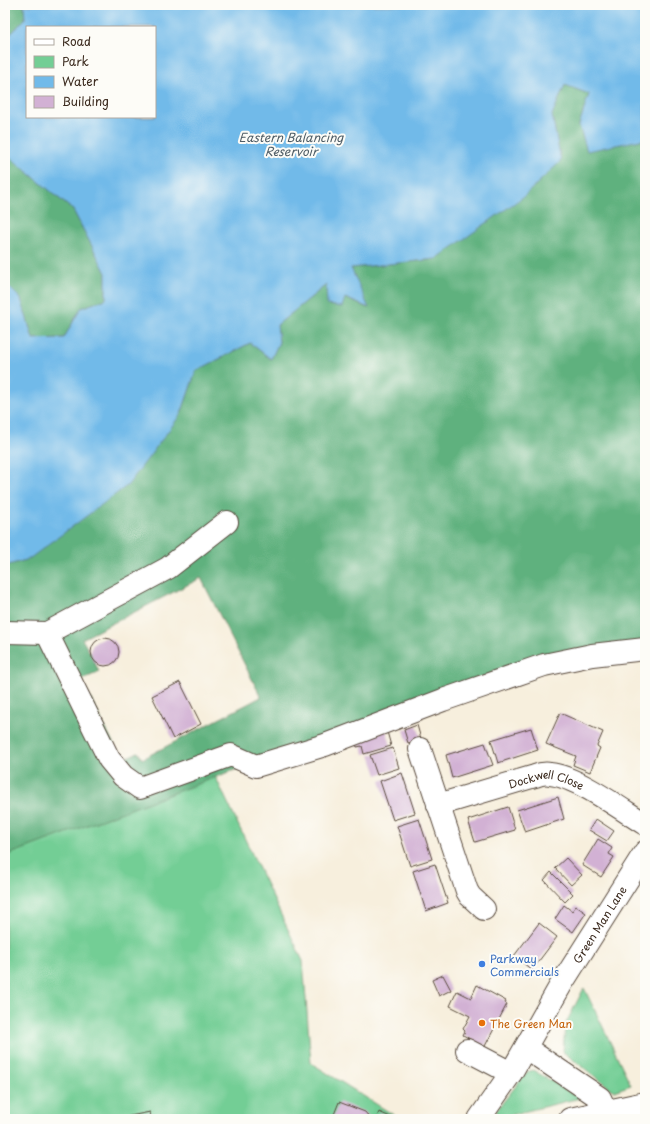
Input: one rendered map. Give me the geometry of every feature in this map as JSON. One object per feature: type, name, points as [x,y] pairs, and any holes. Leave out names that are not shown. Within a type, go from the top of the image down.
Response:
[{"type":"street","points":[[5,632],[46,633],[168,568],[227,522]]},
{"type":"street","points":[[46,633],[109,759],[123,776],[140,788],[231,755],[256,766],[326,745],[443,700],[544,665],[592,655],[645,649]]},
{"type":"street","points":[[420,749],[468,891],[470,896],[484,909]]},
{"type":"street","name":"Dockwell Close","points":[[438,805],[535,776],[550,774],[562,777],[590,790],[645,824]]},
{"type":"street","name":"Green Man Lane","points":[[479,1119],[511,1073],[562,983],[645,852]]},
{"type":"street","points":[[526,1048],[600,1098],[617,1113]]},
{"type":"street","points":[[467,1050],[511,1073]]},
{"type":"street","points":[[570,1119],[617,1113],[645,1103]]},
{"type":"green space","points":[[5,5],[24,5],[25,19],[5,40]]},
{"type":"green space","points":[[565,85],[589,94],[579,125],[587,150],[645,139],[645,641],[542,655],[5,856],[5,566],[29,559],[181,414],[196,371],[250,343],[271,359],[279,342],[277,325],[326,285],[345,298],[368,308],[351,268],[436,259],[561,161],[552,115]],"holes":[[[201,578],[261,697],[142,759],[138,752],[122,760],[81,680],[99,672],[82,639]]]},
{"type":"green space","points":[[5,153],[73,210],[106,273],[106,299],[81,308],[64,338],[33,339],[21,299],[5,283]]},
{"type":"green space","points":[[215,776],[303,961],[311,1063],[400,1119],[5,1119],[5,855]]},
{"type":"green space","points":[[584,988],[631,1085],[614,1091],[563,1052],[565,1025]]},
{"type":"green space","points":[[533,1070],[580,1098],[498,1118],[496,1111],[527,1072]]},
{"type":"water","name":"Eastern Balancing Reservoir","points":[[24,5],[645,5],[645,139],[587,151],[579,125],[589,94],[565,85],[552,115],[561,161],[523,197],[436,259],[351,268],[369,308],[345,298],[342,307],[327,305],[326,285],[277,325],[279,342],[271,359],[250,343],[196,371],[181,414],[128,485],[29,559],[5,566],[5,283],[21,299],[33,339],[64,338],[81,308],[106,299],[106,273],[73,210],[5,153],[5,40],[25,19]]},
{"type":"building","points":[[105,638],[115,642],[119,652],[115,662],[105,666],[95,662],[91,652],[95,642]]},
{"type":"building","points":[[180,682],[201,724],[173,739],[152,696]]},
{"type":"building","points":[[560,713],[603,732],[597,746],[600,748],[590,772],[573,765],[576,756],[546,744]]},
{"type":"building","points":[[417,725],[421,739],[408,743],[404,730]]},
{"type":"building","points":[[386,728],[391,746],[364,754],[362,746],[357,747],[354,738]]},
{"type":"building","points":[[531,728],[538,750],[498,763],[491,740]]},
{"type":"building","points":[[485,743],[493,765],[452,778],[446,755]]},
{"type":"building","points":[[393,748],[399,768],[377,775],[370,755]]},
{"type":"building","points":[[402,773],[415,813],[393,820],[380,781]]},
{"type":"building","points":[[558,797],[564,819],[525,832],[517,810]]},
{"type":"building","points":[[508,807],[515,830],[475,842],[468,820]]},
{"type":"building","points":[[419,819],[432,859],[410,866],[397,826]]},
{"type":"building","points":[[596,819],[614,831],[607,841],[589,830]]},
{"type":"building","points":[[598,839],[612,848],[609,854],[614,857],[601,877],[582,865]]},
{"type":"building","points":[[566,858],[582,875],[571,885],[555,868]]},
{"type":"building","points":[[435,864],[448,903],[426,911],[413,871]]},
{"type":"building","points":[[551,872],[573,894],[565,902],[544,880]]},
{"type":"building","points":[[564,905],[572,911],[576,906],[586,913],[573,932],[555,919]]},
{"type":"building","points":[[539,923],[557,937],[532,970],[514,956]]},
{"type":"building","points":[[443,975],[451,990],[439,996],[432,980]]},
{"type":"building","name":"The Green Man","points":[[477,985],[506,1001],[505,1003],[507,1004],[484,1048],[463,1035],[465,1031],[463,1029],[470,1016],[450,1006],[457,991],[471,998]]},
{"type":"building","points":[[339,1102],[365,1112],[369,1117],[375,1119],[338,1119],[333,1117]]},
{"type":"building","points":[[150,1112],[151,1119],[120,1119],[120,1118]]},
{"type":"building","points":[[379,1112],[395,1119],[376,1119]]},
{"type":"place","name":"Parkway Commercials","points":[[482,964]]},
{"type":"place","name":"The Green Man","points":[[482,1023]]}]
